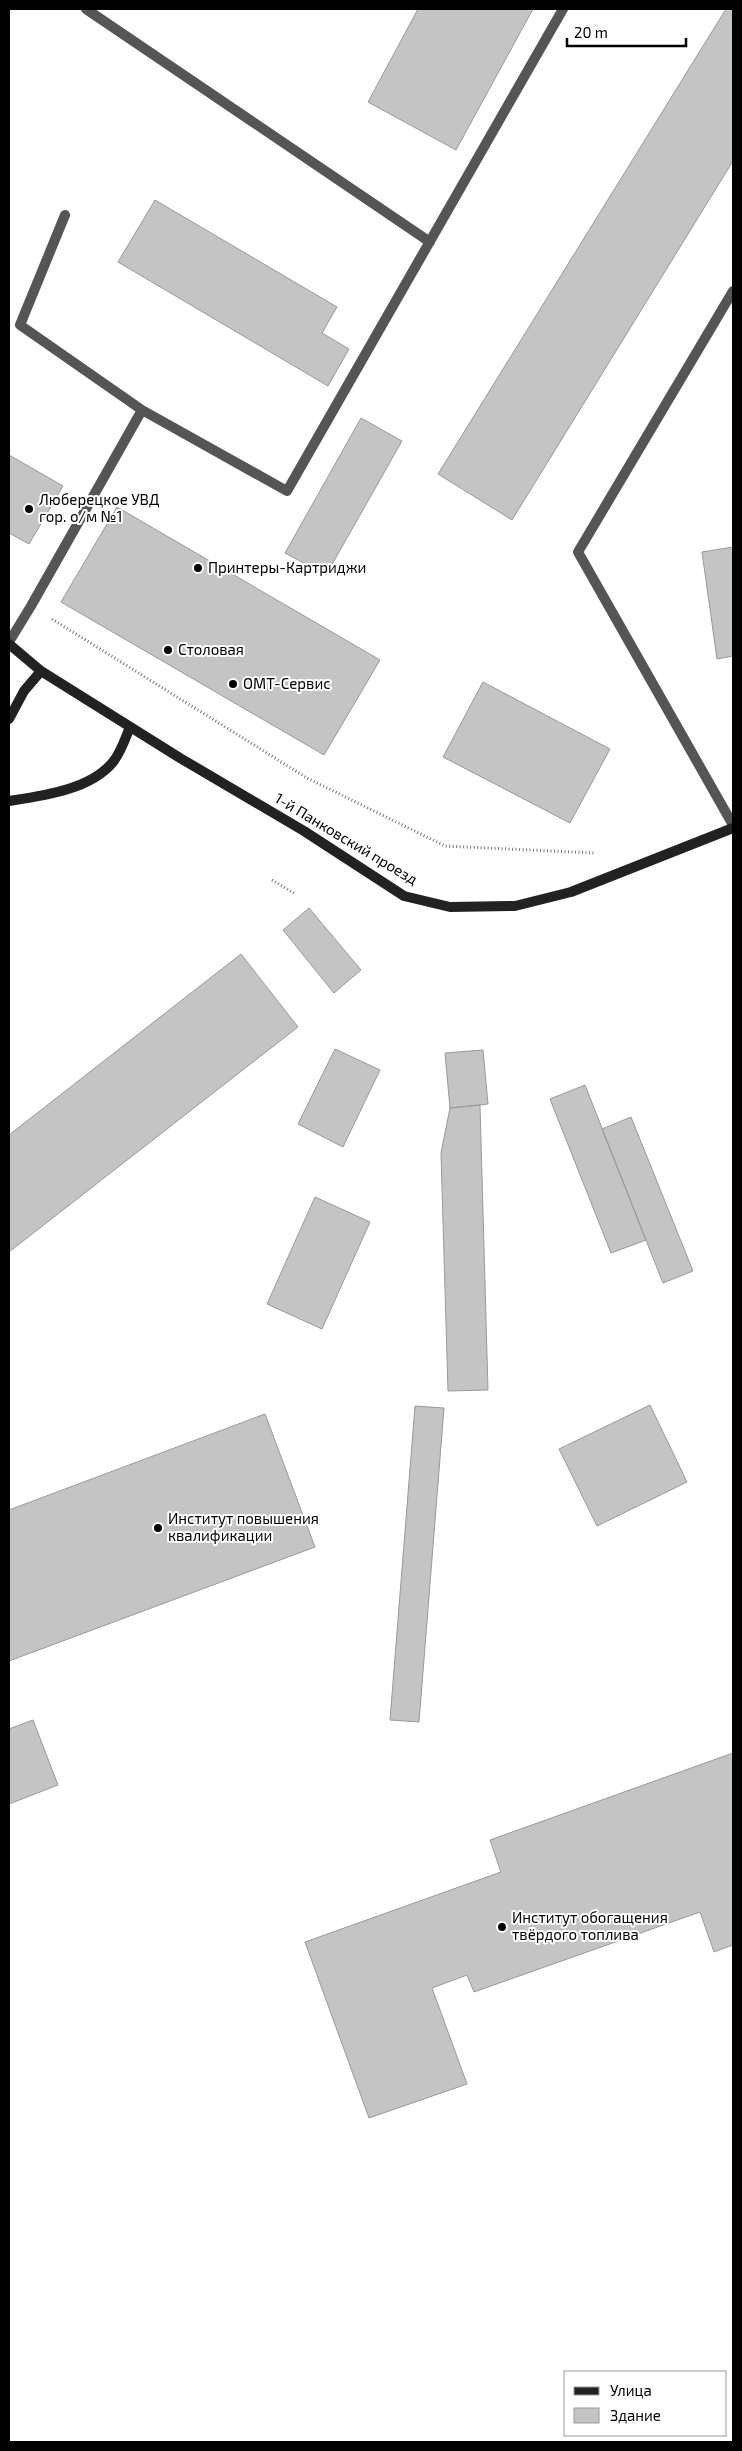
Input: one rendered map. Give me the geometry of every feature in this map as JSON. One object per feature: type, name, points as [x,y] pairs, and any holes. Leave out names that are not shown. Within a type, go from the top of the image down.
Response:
[{"type":"street","name":"1-й Панковский проезд","points":[[9,643],[42,671],[130,727],[304,831],[404,896],[450,907],[515,906],[571,892],[733,826]]},
{"type":"street","points":[[9,719],[24,691],[42,671]]},
{"type":"street","points":[[9,801],[45,796],[69,789],[99,774],[112,763],[130,727]]},
{"type":"lane","points":[[86,9],[430,242]]},
{"type":"lane","points":[[65,215],[20,325],[142,410],[288,492],[563,9]]},
{"type":"lane","points":[[733,291],[578,552],[733,826]]},
{"type":"lane","points":[[9,643],[142,410]]},
{"type":"path","points":[[31,606],[307,778],[445,846],[598,853]]},
{"type":"path","points":[[272,880],[294,893]]},
{"type":"building","points":[[418,9],[533,9],[456,150],[368,102]]},
{"type":"building","points":[[726,9],[733,9],[733,161],[512,520],[438,474]]},
{"type":"building","points":[[155,200],[337,307],[322,333],[349,349],[328,386],[118,262]]},
{"type":"building","points":[[361,418],[402,441],[326,575],[285,553]]},
{"type":"building","name":"Люберецкое УВД гор. о/м №1","points":[[9,455],[63,486],[29,544],[9,533]]},
{"type":"building","points":[[117,507],[380,660],[324,755],[61,602]]},
{"type":"building","points":[[733,547],[733,656],[717,659],[702,552]]},
{"type":"building","points":[[483,682],[610,749],[570,823],[443,757]]},
{"type":"building","points":[[309,908],[361,970],[334,993],[283,930]]},
{"type":"building","points":[[241,954],[298,1027],[9,1252],[9,1135]]},
{"type":"building","points":[[335,1049],[380,1070],[343,1147],[298,1124]]},
{"type":"building","points":[[483,1050],[488,1104],[450,1108],[445,1053]]},
{"type":"building","points":[[585,1085],[646,1240],[611,1253],[550,1099]]},
{"type":"building","points":[[480,1105],[488,1390],[448,1391],[441,1153],[450,1108]]},
{"type":"building","points":[[631,1117],[693,1271],[663,1283],[602,1129]]},
{"type":"building","points":[[315,1197],[370,1222],[322,1329],[267,1304]]},
{"type":"building","points":[[650,1405],[687,1482],[597,1526],[559,1449]]},
{"type":"building","points":[[415,1406],[444,1408],[419,1722],[390,1720]]},
{"type":"building","name":"Институт повышения квалификации","points":[[265,1414],[315,1547],[9,1661],[9,1510]]},
{"type":"building","points":[[33,1720],[58,1785],[9,1804],[9,1729]]},
{"type":"building","name":"Институт обогащения твёрдого топлива","points":[[733,1753],[733,1945],[714,1952],[700,1912],[474,1992],[467,1975],[432,1988],[467,2084],[369,2118],[305,1942],[501,1872],[490,1840]]},
{"type":"place","name":"Люберецкое УВД гор. о/м №1","points":[[29,509]]},
{"type":"place","name":"Принтеры-Картриджи","points":[[198,568]]},
{"type":"place","name":"Столовая","points":[[168,650]]},
{"type":"place","name":"ОМТ-Сервис","points":[[233,684]]},
{"type":"place","name":"Институт повышения квалификации","points":[[158,1528]]},
{"type":"place","name":"Институт обогащения твёрдого топлива","points":[[502,1927]]}]
